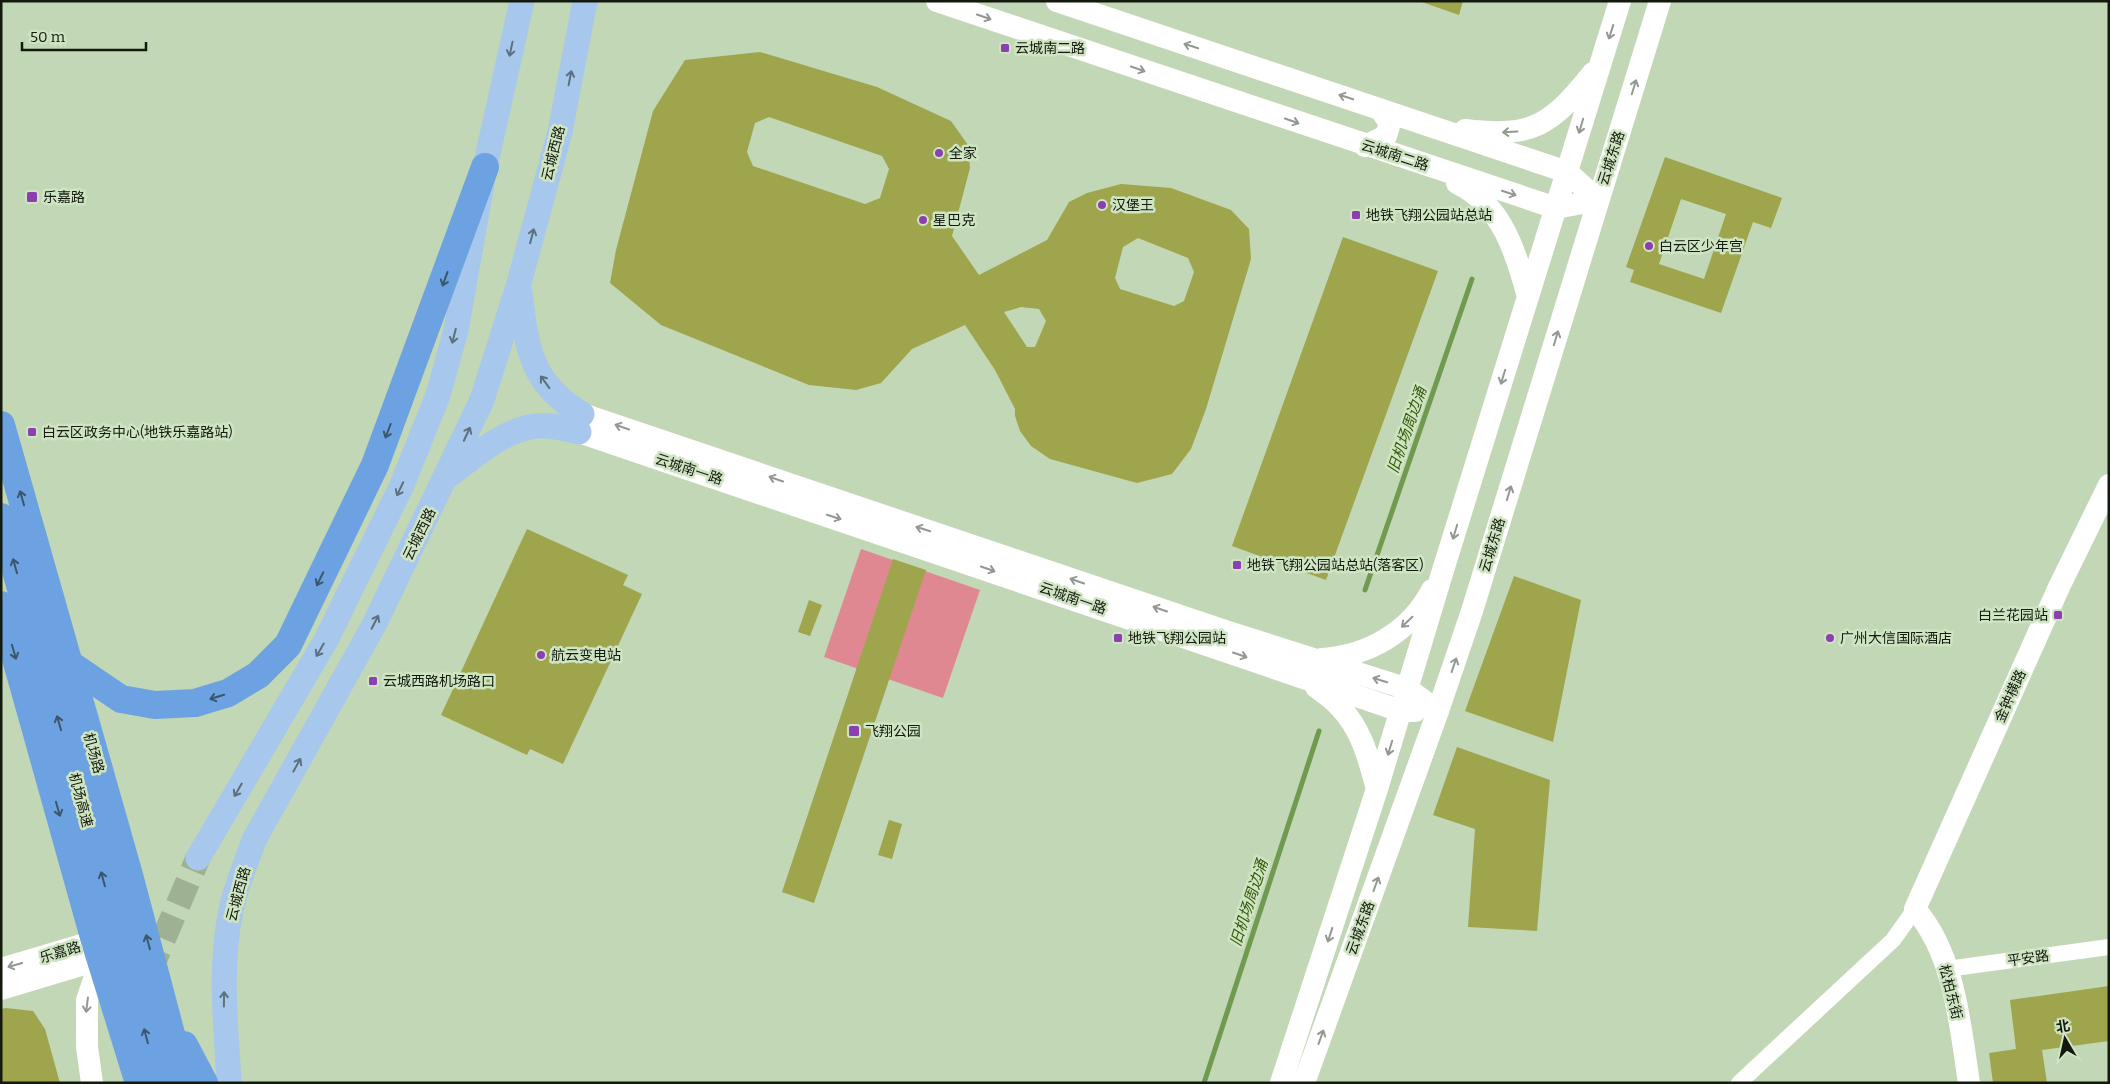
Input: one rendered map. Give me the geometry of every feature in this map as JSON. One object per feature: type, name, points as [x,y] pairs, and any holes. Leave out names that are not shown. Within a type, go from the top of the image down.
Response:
[{"type":"highway","points":[[68,663],[121,698],[155,705],[195,703],[228,693],[258,675],[288,645],[375,464],[485,167]]},
{"type":"highway","name":"机场路","points":[[1,425],[129,875],[184,1083]]},
{"type":"highway","name":"机场高速","points":[[1,517],[159,1083]]},
{"type":"highway","points":[[1,605],[98,950],[139,1083]]},
{"type":"highway","points":[[169,1023],[196,1064],[204,1083]]},
{"type":"main road","name":"云城西路","points":[[229,1083],[223,1007],[224,970],[230,918],[240,878],[254,840],[374,625],[482,400],[519,283],[560,132],[585,1]]},
{"type":"main road","points":[[198,858],[326,640],[402,485],[438,395],[456,330],[485,167],[518,7]]},
{"type":"main road","points":[[446,478],[499,439],[515,431],[536,426],[580,423],[566,404],[554,394],[536,368],[525,337],[519,283]]},
{"type":"street","name":"云城南二路","points":[[938,1],[1366,146],[1556,208],[1598,200]]},
{"type":"street","points":[[1057,1],[1567,172],[1598,200]]},
{"type":"street","name":"云城东路","points":[[1280,1083],[1377,789],[1620,1]]},
{"type":"street","name":"云城东路","points":[[1304,1083],[1438,711],[1472,611],[1660,1]]},
{"type":"street","points":[[1424,125],[1478,131],[1524,131],[1547,120],[1569,103],[1601,62]]},
{"type":"street","points":[[1366,146],[1386,136],[1390,124],[1380,109]]},
{"type":"street","points":[[1413,161],[1464,186],[1493,213],[1506,232],[1516,253],[1528,297]]},
{"type":"street","name":"云城南一路","points":[[580,423],[1197,621],[1401,711],[1438,711]]},
{"type":"street","name":"云城南一路","points":[[580,423],[1309,669],[1408,689],[1438,711]]},
{"type":"street","name":"金钟横路","points":[[1916,909],[2059,587],[2109,485]]},
{"type":"street","points":[[1377,789],[1362,740],[1353,722],[1309,669],[1352,656],[1383,642],[1400,629],[1426,602],[1444,568]]},
{"type":"street","points":[[1435,602],[1444,619],[1450,622],[1462,619],[1472,611]]},
{"type":"street","points":[[1739,1083],[1893,940],[1916,909]]},
{"type":"street","name":"松柏东街","points":[[1916,909],[1931,929],[1947,969],[1969,1083]]},
{"type":"street","name":"乐嘉路","points":[[1,969],[112,947],[130,962],[155,994],[169,1023]]},
{"type":"street","name":"平安路","points":[[1947,969],[2109,947]]},
{"type":"street","points":[[92,1083],[85,1022],[87,1000],[98,950]]},
{"type":"street","name":"乐嘉路","points":[[1,989],[98,950]]},
{"type":"street","points":[[227,1048],[239,1083]]},
{"type":"shaded area","name":"飞翔公园","points":[[861,549],[980,590],[943,698],[824,657]]},
{"type":"building","points":[[1419,1],[1463,1],[1459,15]]},
{"type":"building","points":[[760,52],[877,87],[951,121],[968,145],[970,168],[952,236],[979,275],[1047,240],[1069,202],[1087,193],[1121,184],[1171,188],[1231,210],[1249,229],[1251,259],[1206,409],[1191,449],[1172,474],[1137,483],[1050,459],[1031,446],[1020,431],[1015,416],[1015,409],[995,370],[965,325],[912,349],[881,383],[856,390],[809,385],[661,325],[610,283],[616,250],[653,111],[685,60]],"holes":[[[769,117],[882,156],[889,169],[880,198],[865,204],[753,166],[747,152],[755,123]],[[1138,238],[1188,258],[1194,272],[1184,301],[1174,306],[1120,289],[1115,278],[1123,247]],[[1021,307],[1039,309],[1046,321],[1035,347],[1027,347],[1004,312]]]},
{"type":"building","name":"白云区少年宫","points":[[1665,157],[1782,198],[1771,228],[1753,222],[1721,313],[1630,282],[1634,270],[1626,267]],"holes":[[[1681,199],[1726,214],[1704,279],[1659,264]]]},
{"type":"building","points":[[1343,237],[1438,271],[1326,580],[1232,546]]},
{"type":"building","name":"航云变电站","points":[[527,529],[628,575],[623,585],[642,594],[563,764],[530,749],[527,755],[441,715]]},
{"type":"building","name":"飞翔公园","points":[[893,559],[926,570],[814,903],[782,892]]},
{"type":"building","points":[[1514,576],[1581,600],[1553,742],[1465,711]]},
{"type":"building","points":[[809,600],[822,605],[810,636],[798,632]]},
{"type":"building","points":[[1457,747],[1550,780],[1537,931],[1468,927],[1475,829],[1433,815]]},
{"type":"building","points":[[889,820],[902,824],[892,859],[878,855]]},
{"type":"building","points":[[2109,986],[2109,1041],[2042,1050],[2047,1083],[1993,1083],[1989,1053],[2016,1049],[2010,1000]]},
{"type":"building","points":[[1,1009],[33,1011],[45,1029],[60,1083],[1,1083]]},
{"type":"waterway","name":"旧机场周边涌","points":[[1365,590],[1472,279]]},
{"type":"waterway","name":"旧机场周边涌","points":[[1204,1083],[1319,731]]},
{"type":"tunnel","points":[[149,973],[198,858]]},
{"type":"place","name":"云城南二路","points":[[1005,48]]},
{"type":"place","name":"全家","points":[[939,153]]},
{"type":"place","name":"乐嘉路","points":[[32,197]]},
{"type":"place","name":"汉堡王","points":[[1102,205]]},
{"type":"place","name":"地铁飞翔公园站总站","points":[[1356,215]]},
{"type":"place","name":"星巴克","points":[[923,220]]},
{"type":"place","name":"白云区少年宫","points":[[1649,246]]},
{"type":"place","name":"白云区政务中心(地铁乐嘉路站)","points":[[32,432]]},
{"type":"place","name":"地铁飞翔公园站总站(落客区)","points":[[1237,565]]},
{"type":"place","name":"白兰花园站","points":[[2058,615]]},
{"type":"place","name":"地铁飞翔公园站","points":[[1118,638]]},
{"type":"place","name":"广州大信国际酒店","points":[[1830,638]]},
{"type":"place","name":"航云变电站","points":[[541,655]]},
{"type":"place","name":"云城西路机场路口","points":[[373,681]]},
{"type":"place","name":"飞翔公园","points":[[854,731]]}]
